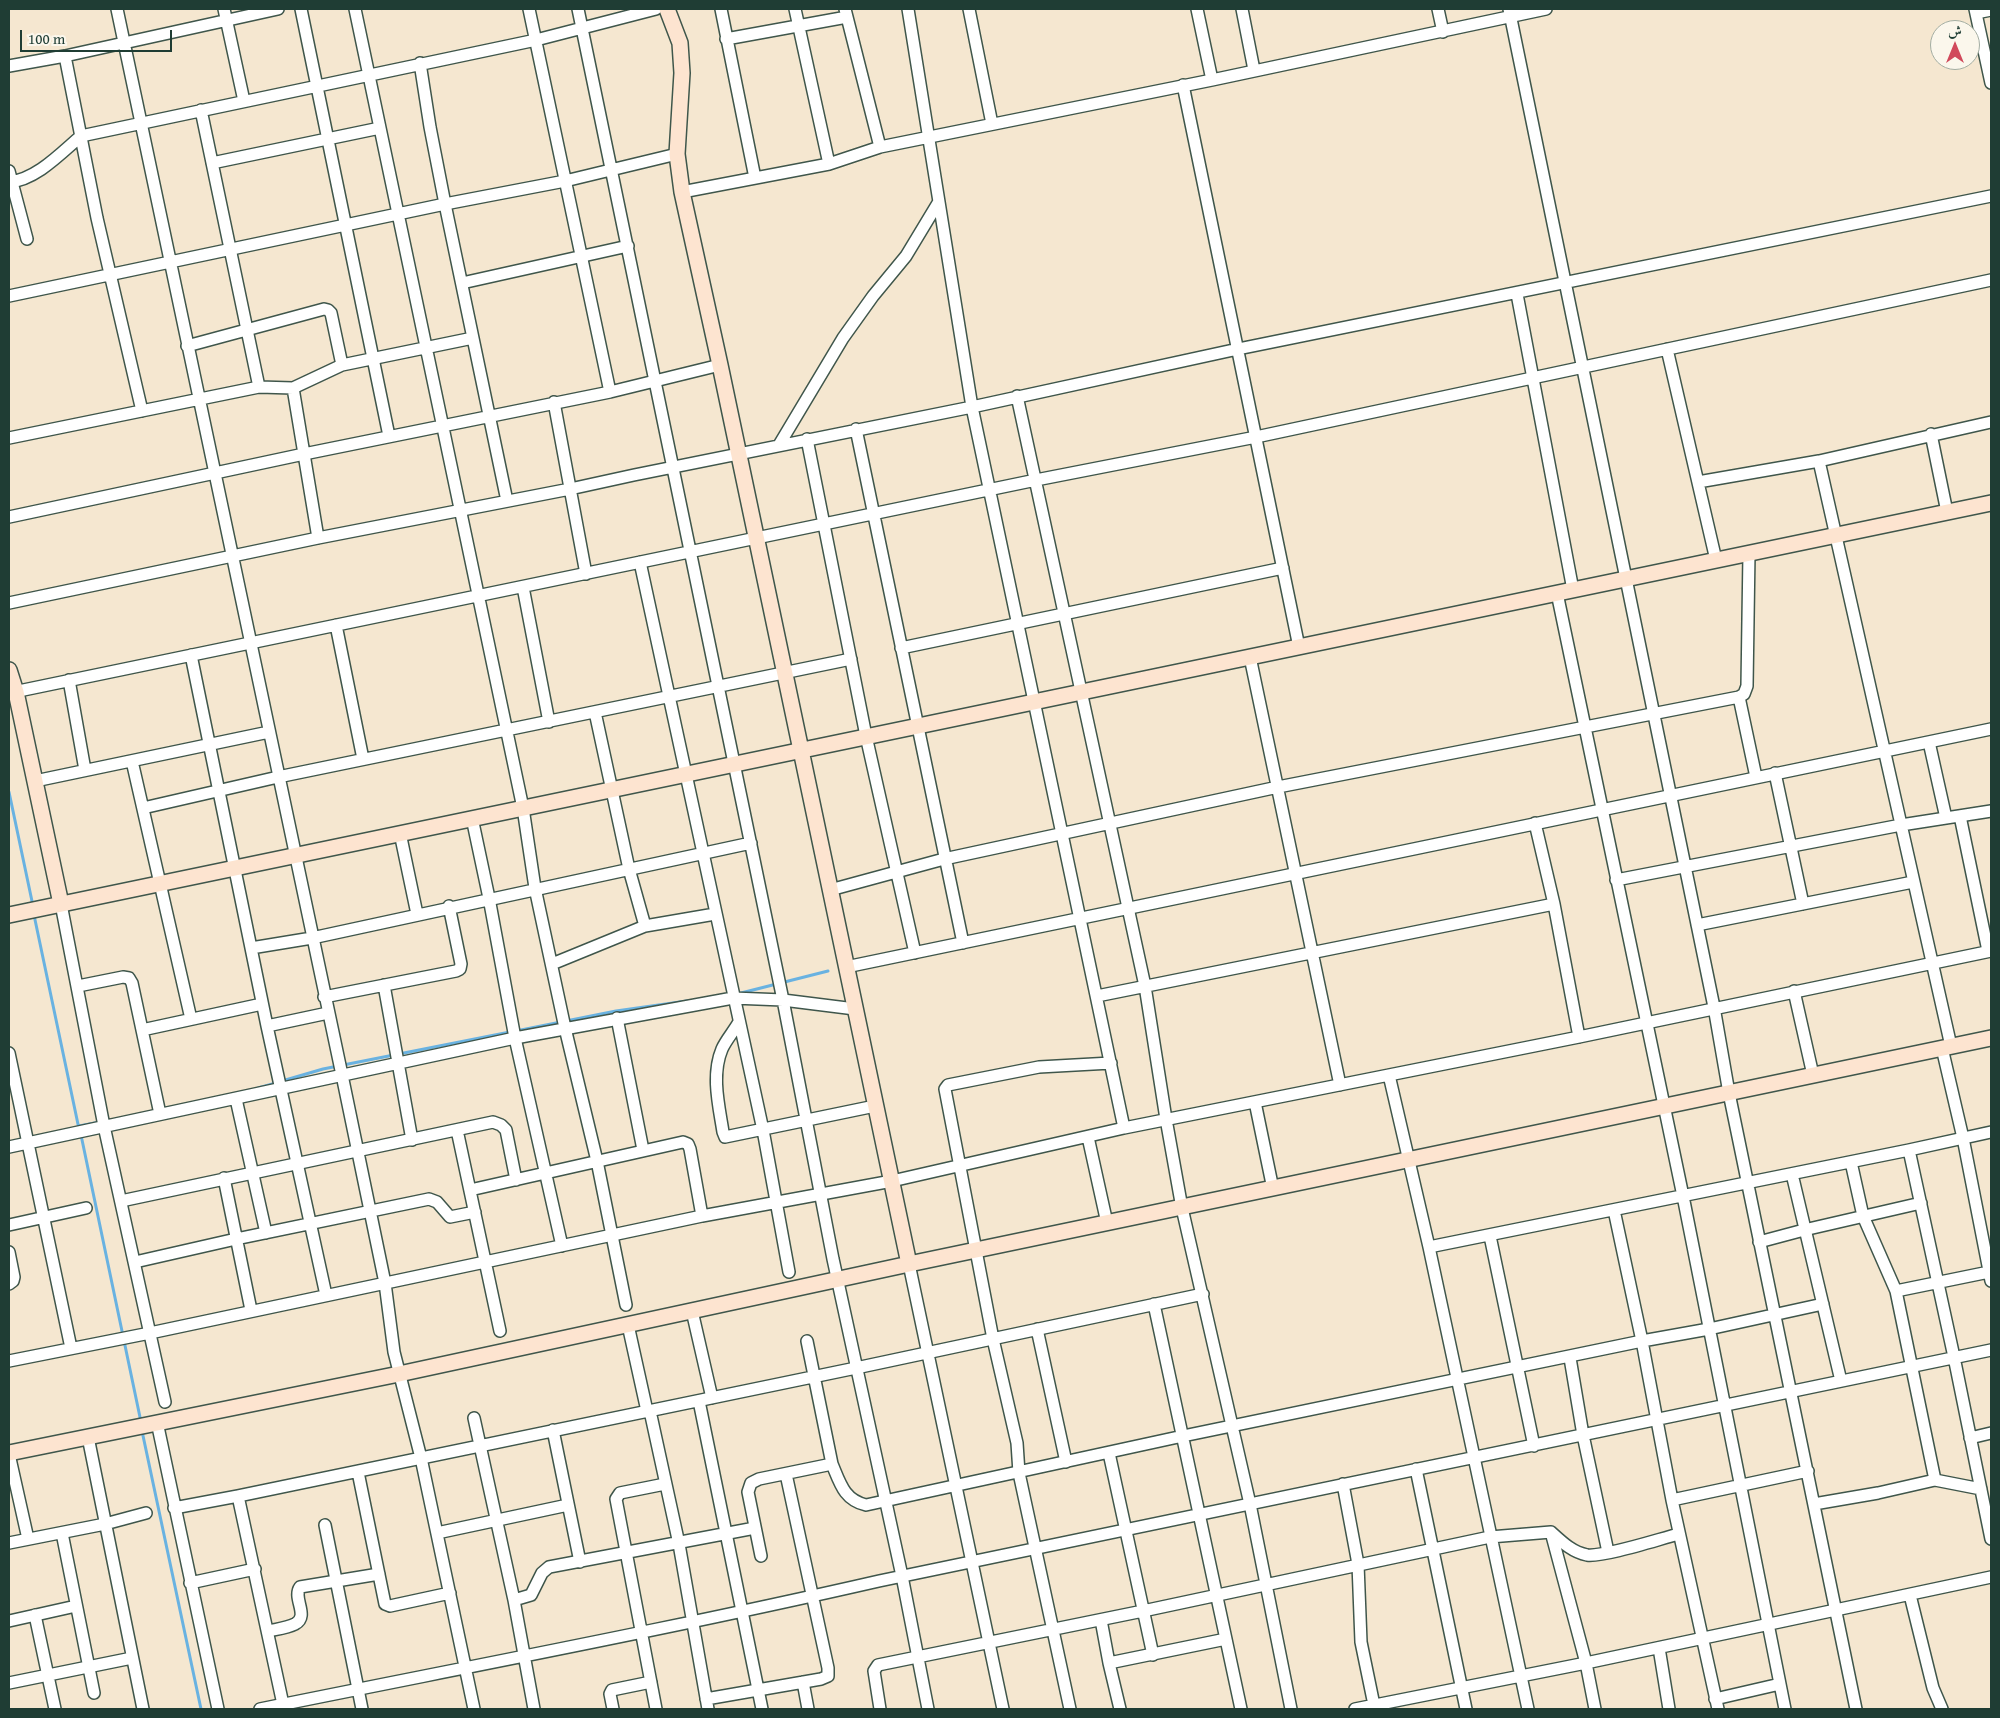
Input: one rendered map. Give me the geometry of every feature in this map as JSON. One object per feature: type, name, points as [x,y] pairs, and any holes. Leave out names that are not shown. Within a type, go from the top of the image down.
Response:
[{"type":"main road","points":[[667,9],[680,43],[682,73],[677,154],[682,192],[757,538],[909,1264]]},
{"type":"main road","points":[[9,915],[1991,503]]},
{"type":"main road","points":[[9,670],[12,692],[35,780],[61,904]]},
{"type":"main road","points":[[9,1453],[399,1374],[909,1264],[1991,1038]]},
{"type":"street","points":[[117,9],[342,1075],[384,1283],[399,1374],[421,1458],[474,1709]]},
{"type":"street","points":[[9,66],[65,56],[124,42],[225,14],[278,9]]},
{"type":"street","points":[[302,9],[389,436]]},
{"type":"street","points":[[355,9],[523,808],[535,888],[565,1028],[597,1161],[626,1305]]},
{"type":"street","points":[[529,9],[610,392]]},
{"type":"street","points":[[578,9],[783,1000],[837,1280],[886,1500],[928,1709]]},
{"type":"street","points":[[27,239],[9,179],[25,178],[41,169],[81,136],[536,40],[656,9]]},
{"type":"street","points":[[721,9],[755,178]]},
{"type":"street","points":[[795,9],[829,164]]},
{"type":"street","points":[[908,9],[972,407],[1124,1128]]},
{"type":"street","points":[[969,9],[992,124]]},
{"type":"street","points":[[1197,9],[1212,80]]},
{"type":"street","points":[[1242,9],[1254,70]]},
{"type":"street","points":[[1438,9],[1443,32]]},
{"type":"street","points":[[682,192],[829,164],[880,147],[929,136],[1443,32],[1510,13],[1546,9]]},
{"type":"street","points":[[1991,10],[1975,11],[1991,83]]},
{"type":"street","points":[[726,39],[800,25],[846,13],[880,147]]},
{"type":"street","points":[[1510,13],[1671,795],[1759,1242],[1856,1709]]},
{"type":"street","points":[[225,14],[244,101]]},
{"type":"street","points":[[65,56],[110,275],[142,411]]},
{"type":"street","points":[[420,63],[445,204],[507,501]]},
{"type":"street","points":[[1183,84],[1299,646]]},
{"type":"street","points":[[201,110],[259,386]]},
{"type":"street","points":[[212,163],[380,128]]},
{"type":"street","points":[[9,296],[445,204],[565,181],[677,154]]},
{"type":"street","points":[[9,603],[318,538],[972,407],[1238,349],[1517,294],[1991,196]]},
{"type":"street","points":[[779,445],[843,338],[873,296],[906,256],[938,203]]},
{"type":"street","points":[[462,283],[582,258],[628,246]]},
{"type":"street","points":[[12,692],[1036,480],[1256,437],[1533,376],[1991,280]]},
{"type":"street","points":[[1517,294],[1573,590]]},
{"type":"street","points":[[188,346],[324,309],[331,313],[342,365]]},
{"type":"street","points":[[9,438],[259,386],[293,388],[342,365],[473,338]]},
{"type":"street","points":[[1667,349],[1716,560]]},
{"type":"street","points":[[9,517],[389,436],[610,392],[720,365]]},
{"type":"street","points":[[293,388],[318,538]]},
{"type":"street","points":[[1018,396],[1145,986],[1182,1208],[1250,1504],[1290,1709]]},
{"type":"street","points":[[554,402],[586,574]]},
{"type":"street","points":[[1698,482],[1819,461],[1931,434],[1991,422]]},
{"type":"street","points":[[856,429],[963,943]]},
{"type":"street","points":[[1931,434],[1948,512]]},
{"type":"street","points":[[807,440],[866,736],[915,953]]},
{"type":"street","points":[[1819,461],[1913,882],[1933,962],[1946,1047],[1990,1277],[1938,1282],[1896,1291]]},
{"type":"street","points":[[830,890],[944,859],[1278,787],[1739,697],[1744,694],[1747,686],[1749,553]]},
{"type":"street","points":[[640,562],[763,1130],[789,1272]]},
{"type":"street","points":[[901,648],[1283,568]]},
{"type":"street","points":[[524,587],[549,722]]},
{"type":"street","points":[[1557,593],[1683,1196],[1785,1709]]},
{"type":"street","points":[[336,625],[364,759]]},
{"type":"street","points":[[191,655],[266,1026],[326,1295]]},
{"type":"street","points":[[1250,657],[1340,1085]]},
{"type":"street","points":[[143,808],[278,777],[851,659]]},
{"type":"street","points":[[70,680],[86,770]]},
{"type":"street","points":[[1739,697],[1756,777]]},
{"type":"street","points":[[595,712],[629,868],[645,926]]},
{"type":"street","points":[[846,967],[1991,729]]},
{"type":"street","points":[[35,780],[269,732]]},
{"type":"street","points":[[1929,742],[1946,818]]},
{"type":"street","points":[[132,761],[191,1019]]},
{"type":"street","points":[[1775,774],[1802,904]]},
{"type":"street","points":[[1616,880],[1901,825],[1991,811]]},
{"type":"street","points":[[9,1361],[702,1216],[777,1204],[892,1181],[1124,1128],[1579,1037],[1990,951],[1960,816]]},
{"type":"street","points":[[472,818],[516,1038],[562,1246]]},
{"type":"street","points":[[1535,823],[1554,904],[1579,1037]]},
{"type":"street","points":[[400,833],[417,914]]},
{"type":"street","points":[[251,948],[312,938],[449,906],[751,843]]},
{"type":"street","points":[[1697,925],[1913,882]]},
{"type":"street","points":[[61,904],[104,1126],[165,1402]]},
{"type":"street","points":[[1097,996],[1554,904]]},
{"type":"street","points":[[324,996],[460,969],[461,964],[449,906]]},
{"type":"street","points":[[552,964],[645,926],[715,914]]},
{"type":"street","points":[[78,986],[123,977],[129,978],[160,1114]]},
{"type":"street","points":[[384,985],[412,1140]]},
{"type":"street","points":[[1794,991],[1813,1075]]},
{"type":"street","points":[[9,1147],[399,1062],[565,1028],[733,998],[783,1000],[855,1009]]},
{"type":"street","points":[[142,1030],[262,1004]]},
{"type":"street","points":[[266,1026],[328,1013]]},
{"type":"street","points":[[618,1018],[643,1150]]},
{"type":"street","points":[[739,1022],[722,1049],[716,1068],[717,1095],[725,1137],[875,1106]]},
{"type":"street","points":[[9,1053],[71,1348]]},
{"type":"street","points":[[1070,1709],[1019,1473],[1015,1436],[993,1339],[945,1089],[948,1085],[1039,1067],[1111,1063]]},
{"type":"street","points":[[1389,1075],[1458,1379],[1528,1709]]},
{"type":"street","points":[[236,1099],[266,1233]]},
{"type":"street","points":[[1255,1102],[1273,1189]]},
{"type":"street","points":[[121,1201],[493,1122],[501,1125],[506,1130],[516,1180]]},
{"type":"street","points":[[457,1130],[500,1331]]},
{"type":"street","points":[[1429,1247],[1991,1132]]},
{"type":"street","points":[[1088,1137],[1107,1223]]},
{"type":"street","points":[[470,1190],[683,1142],[688,1144],[702,1216]]},
{"type":"street","points":[[1909,1150],[1991,1539]]},
{"type":"street","points":[[1851,1162],[1863,1216],[1896,1291],[1935,1480]]},
{"type":"street","points":[[1792,1174],[1840,1381]]},
{"type":"street","points":[[224,1178],[251,1310]]},
{"type":"street","points":[[135,1262],[429,1198],[437,1202],[450,1216],[475,1212]]},
{"type":"street","points":[[1759,1242],[1921,1203]]},
{"type":"street","points":[[9,1225],[86,1208]]},
{"type":"street","points":[[1614,1210],[1642,1341],[1679,1534],[1716,1704],[1780,1684]]},
{"type":"street","points":[[1490,1236],[1534,1446]]},
{"type":"street","points":[[9,1252],[14,1277],[13,1281],[9,1284]]},
{"type":"street","points":[[909,1264],[1003,1709]]},
{"type":"street","points":[[174,1508],[358,1472],[1203,1294]]},
{"type":"street","points":[[1154,1304],[1241,1709]]},
{"type":"street","points":[[806,1341],[832,1464],[844,1489],[855,1502],[866,1504],[1019,1473],[1183,1436],[1458,1379],[1570,1358],[1642,1341],[1709,1329],[1823,1304]]},
{"type":"street","points":[[692,1311],[712,1398]]},
{"type":"street","points":[[628,1326],[666,1484],[707,1704],[758,1690],[825,1678],[828,1672],[786,1474]]},
{"type":"street","points":[[1037,1329],[1066,1462]]},
{"type":"street","points":[[260,1709],[283,1707],[358,1689],[742,1612],[972,1561],[1991,1350]]},
{"type":"street","points":[[1570,1358],[1583,1435],[1608,1552]]},
{"type":"street","points":[[699,1401],[762,1709]]},
{"type":"street","points":[[474,1418],[514,1600],[534,1709]]},
{"type":"street","points":[[152,1423],[174,1508],[218,1709]]},
{"type":"street","points":[[553,1430],[580,1562]]},
{"type":"street","points":[[1970,1438],[1991,1433]]},
{"type":"street","points":[[88,1437],[143,1709]]},
{"type":"street","points":[[9,1453],[28,1540]]},
{"type":"street","points":[[1109,1453],[1153,1655]]},
{"type":"street","points":[[761,1556],[748,1492],[749,1487],[754,1481],[759,1479],[832,1464]]},
{"type":"street","points":[[1416,1469],[1466,1709]]},
{"type":"street","points":[[358,1472],[384,1602],[388,1606],[450,1593]]},
{"type":"street","points":[[1672,1500],[1808,1472]]},
{"type":"street","points":[[1814,1504],[1878,1493],[1935,1480],[1981,1489]]},
{"type":"street","points":[[656,1709],[616,1499],[620,1493],[666,1484]]},
{"type":"street","points":[[1343,1484],[1358,1564],[1361,1642],[1374,1705]]},
{"type":"street","points":[[238,1496],[283,1707]]},
{"type":"street","points":[[437,1532],[568,1505]]},
{"type":"street","points":[[9,1543],[105,1524],[146,1513]]},
{"type":"street","points":[[325,1526],[362,1709]]},
{"type":"street","points":[[514,1600],[532,1595],[544,1570],[755,1528]]},
{"type":"street","points":[[880,1709],[875,1667],[878,1665],[1216,1596],[1490,1537],[1551,1532],[1567,1547],[1588,1555],[1608,1552],[1679,1534]]},
{"type":"street","points":[[1551,1532],[1586,1663],[1595,1709]]},
{"type":"street","points":[[62,1533],[94,1693]]},
{"type":"street","points":[[190,1583],[255,1569]]},
{"type":"street","points":[[268,1631],[299,1622],[302,1616],[297,1595],[300,1587],[379,1574]]},
{"type":"street","points":[[1355,1709],[1586,1663],[1991,1577]]},
{"type":"street","points":[[1910,1595],[1933,1688],[1942,1709]]},
{"type":"street","points":[[9,1621],[76,1606]]},
{"type":"street","points":[[35,1615],[55,1709]]},
{"type":"street","points":[[1101,1620],[1120,1709]]},
{"type":"street","points":[[1109,1663],[1226,1639]]},
{"type":"street","points":[[1658,1648],[1669,1709]]},
{"type":"street","points":[[9,1683],[132,1658]]},
{"type":"street","points":[[613,1709],[610,1694],[613,1689],[651,1682]]},
{"type":"street","points":[[803,1682],[808,1709]]},
{"type":"waterway","points":[[9,792],[33,906]]},
{"type":"waterway","points":[[34,915],[79,1129]]},
{"type":"waterway","points":[[741,993],[828,971]]},
{"type":"waterway","points":[[516,1031],[616,1011],[687,1001]]},
{"type":"waterway","points":[[282,1081],[323,1069],[510,1032]]},
{"type":"waterway","points":[[258,1088],[276,1083]]},
{"type":"waterway","points":[[79,1126],[100,1122]]},
{"type":"waterway","points":[[81,1135],[141,1422]]},
{"type":"waterway","points":[[142,1431],[201,1709]]}]
